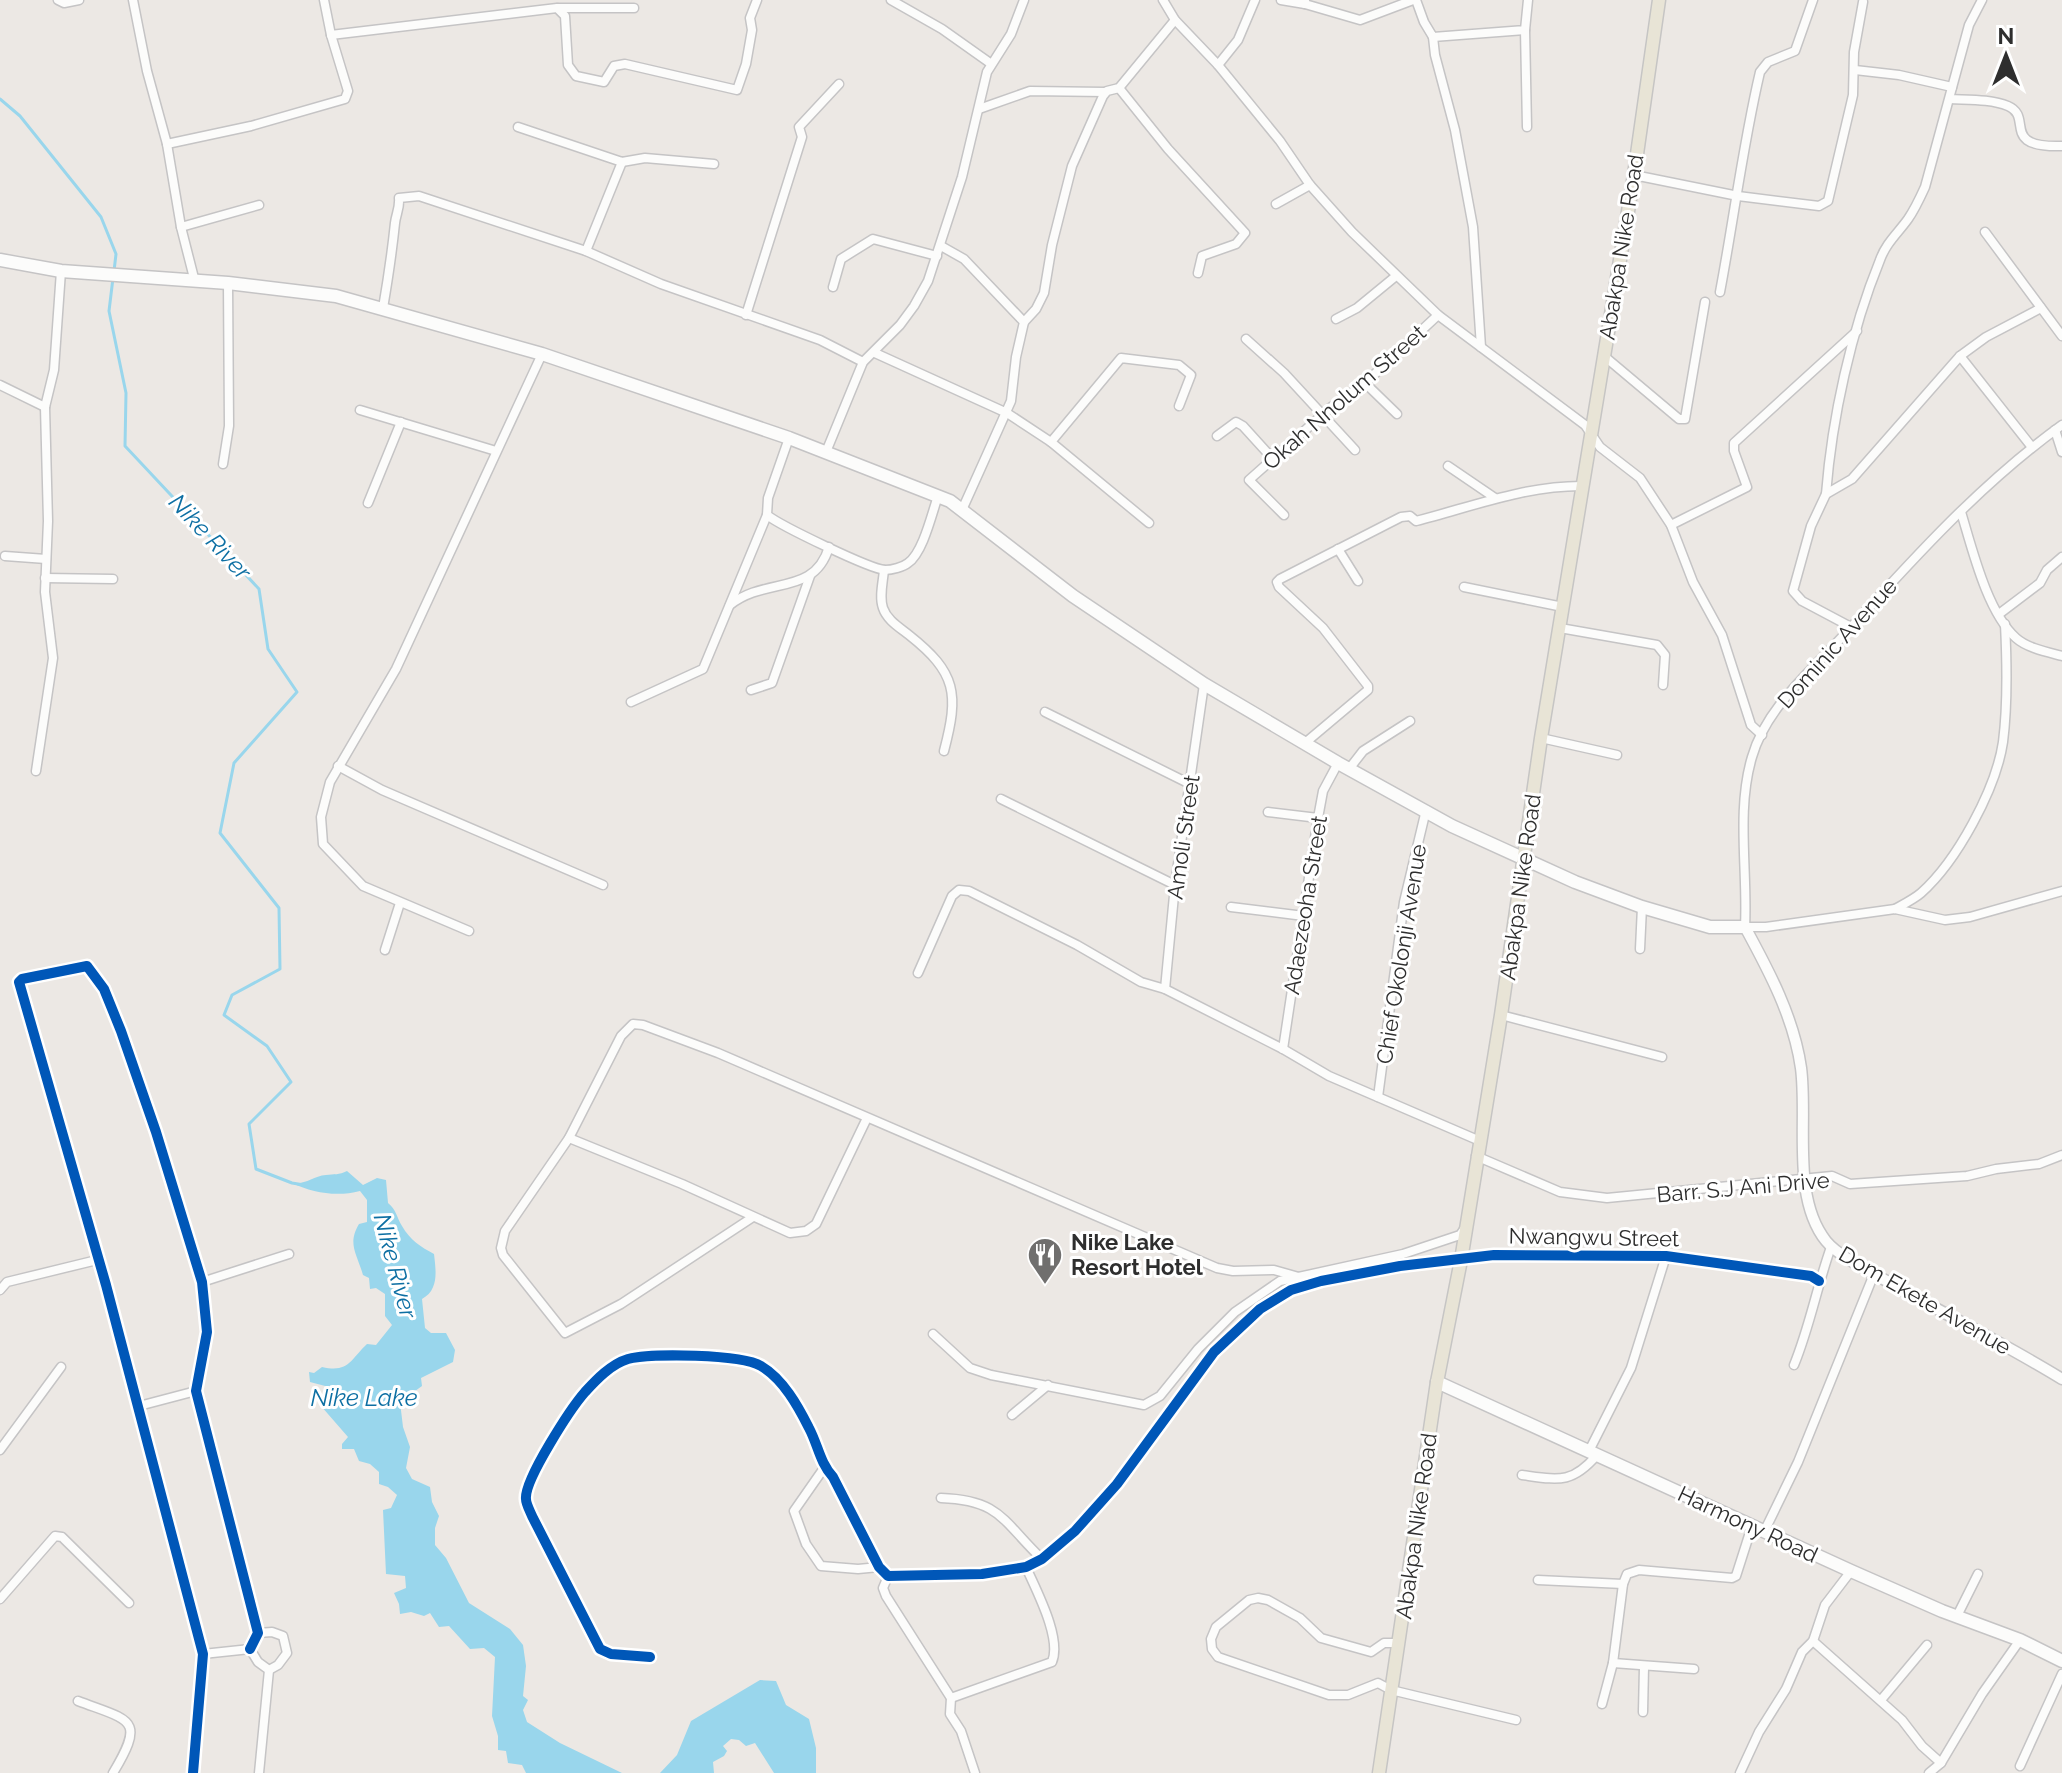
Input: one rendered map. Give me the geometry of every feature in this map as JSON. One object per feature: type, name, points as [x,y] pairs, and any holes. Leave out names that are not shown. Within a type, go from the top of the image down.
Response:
[{"type":"main road","name":"Abakpa Nike Road","points":[[1379,1773],[1437,1382],[1461,1260],[1501,1015],[1541,738],[1634,175],[1659,0]]},
{"type":"main road","points":[[0,260],[77,273],[228,283],[336,296],[542,354],[826,452],[938,496],[962,510],[1073,596],[1204,684],[1452,826],[1575,882],[1642,907],[1710,927],[1745,927]]},
{"type":"main road","name":"Harmony Road","points":[[1437,1382],[1851,1571],[2020,1640],[2062,1661]]},
{"type":"street","points":[[58,0],[64,3],[79,0]]},
{"type":"street","points":[[133,0],[195,283]]},
{"type":"street","points":[[167,144],[251,126],[345,99],[348,91],[324,0]]},
{"type":"street","points":[[557,8],[565,16],[568,65],[576,76],[604,82],[614,66],[625,64],[737,90],[746,64],[752,30],[750,18],[757,0]]},
{"type":"street","points":[[891,0],[942,29],[990,63]]},
{"type":"street","points":[[826,452],[863,362],[875,353],[914,306],[937,256],[990,63],[1011,34],[1024,0]]},
{"type":"street","points":[[1163,0],[1175,20],[1218,65],[1280,141],[1310,185],[1396,276],[1438,315],[1585,425],[1600,447],[1640,478],[1671,525],[1693,582],[1722,635],[1751,725],[1762,735]]},
{"type":"street","points":[[1218,65],[1238,40],[1255,0]]},
{"type":"street","points":[[1281,0],[1305,2],[1360,20],[1414,0],[1433,37],[1455,130],[1473,227],[1481,347]]},
{"type":"street","points":[[1527,127],[1525,30],[1528,0]]},
{"type":"street","points":[[1720,292],[1738,196],[1740,168],[1760,72],[1768,62],[1795,51],[1813,0]]},
{"type":"street","points":[[1851,627],[1802,601],[1793,591],[1811,526],[1826,494],[1834,415],[1880,259],[1891,238],[1915,209],[1925,187],[1969,25],[1982,0]]},
{"type":"street","points":[[1634,175],[1738,196],[1819,206],[1828,201],[1853,95],[1854,52],[1863,2]]},
{"type":"street","points":[[331,35],[557,8],[634,8]]},
{"type":"street","points":[[979,109],[1030,91],[1105,92],[1119,88],[1175,20]]},
{"type":"street","points":[[1433,37],[1525,30]]},
{"type":"street","points":[[1855,70],[1899,75],[1952,87]]},
{"type":"street","points":[[746,315],[802,137],[799,127],[839,84]]},
{"type":"street","points":[[1119,88],[1168,149],[1245,233],[1236,244],[1202,256],[1198,273]]},
{"type":"street","points":[[962,510],[1007,413],[1024,322],[1036,309],[1044,293],[1052,245],[1072,166],[1105,92]]},
{"type":"street","points":[[1950,99],[2010,106],[2024,139],[2030,144],[2062,146]]},
{"type":"street","points":[[518,127],[622,162],[645,158],[714,164]]},
{"type":"street","points":[[586,251],[622,162]]},
{"type":"street","points":[[1276,204],[1310,185]]},
{"type":"street","points":[[383,308],[395,218],[400,208],[399,198],[419,196],[586,251],[634,273],[820,340],[863,362]]},
{"type":"street","points":[[181,227],[259,205]]},
{"type":"street","points":[[1985,232],[2062,336]]},
{"type":"street","points":[[833,287],[841,259],[873,239],[937,256]]},
{"type":"street","points":[[941,246],[964,259],[1024,322]]},
{"type":"street","points":[[36,771],[53,658],[45,578],[48,521],[45,407],[54,370],[61,271]]},
{"type":"street","points":[[1336,319],[1357,308],[1396,276]]},
{"type":"street","points":[[223,464],[229,426],[228,283]]},
{"type":"street","points":[[1603,355],[1679,419],[1685,419],[1705,302]]},
{"type":"street","points":[[1826,494],[1852,479],[1960,356],[1986,337],[2041,308]]},
{"type":"street","name":"Okah Nnolum Street","points":[[1284,515],[1249,480],[1321,415],[1365,383],[1438,315]]},
{"type":"street","points":[[1671,525],[1747,487],[1734,443],[1857,331]]},
{"type":"street","points":[[1246,339],[1284,373],[1355,450]]},
{"type":"street","points":[[875,353],[1007,413],[1051,442],[1149,523]]},
{"type":"street","points":[[469,931],[363,886],[323,844],[324,797],[338,766],[396,669],[542,354]]},
{"type":"street","points":[[1960,356],[2031,446]]},
{"type":"street","points":[[1051,442],[1121,358],[1179,365],[1187,370],[1191,375],[1190,381],[1179,406]]},
{"type":"street","points":[[1365,383],[1397,414]]},
{"type":"street","points":[[0,385],[45,407]]},
{"type":"street","points":[[360,410],[496,451]]},
{"type":"street","points":[[368,503],[401,422]]},
{"type":"street","points":[[1217,436],[1236,422],[1273,459]]},
{"type":"street","points":[[2058,428],[2062,452]]},
{"type":"street","name":"Dominic Avenue","points":[[1745,927],[1745,790],[1752,756],[1762,735],[1786,697],[1927,544],[2031,446],[2058,428]]},
{"type":"street","points":[[631,702],[703,669],[767,515],[770,488],[789,438]]},
{"type":"street","points":[[1448,466],[1495,498]]},
{"type":"street","points":[[1305,743],[1368,690],[1368,686],[1323,628],[1277,582],[1401,517],[1410,516],[1416,521],[1495,498],[1562,486],[1581,486]]},
{"type":"street","points":[[767,515],[829,547],[884,570],[912,561],[923,540],[938,496]]},
{"type":"street","points":[[1961,512],[1983,583],[2005,624],[2017,639],[2062,656]]},
{"type":"street","points":[[729,605],[744,594],[810,576],[822,566],[829,547]]},
{"type":"street","points":[[1338,549],[1358,581]]},
{"type":"street","points":[[5,556],[46,559]]},
{"type":"street","points":[[1999,614],[2040,583],[2047,570],[2062,557]]},
{"type":"street","points":[[884,570],[882,605],[886,613],[892,622],[921,644],[946,672],[949,680],[953,715],[944,751]]},
{"type":"street","points":[[751,690],[772,683],[810,576]]},
{"type":"street","points":[[45,578],[113,579]]},
{"type":"street","points":[[1464,587],[1563,607]]},
{"type":"street","points":[[1895,909],[1919,895],[1942,872],[1959,847],[1996,768],[2003,741],[2007,671],[2005,624]]},
{"type":"street","points":[[1560,628],[1657,645],[1665,655],[1663,685]]},
{"type":"street","name":"Amoli Street","points":[[1165,989],[1175,885],[1204,684]]},
{"type":"street","points":[[1045,712],[1190,784]]},
{"type":"street","points":[[1344,766],[1410,721]]},
{"type":"street","points":[[1541,738],[1617,755]]},
{"type":"street","points":[[338,766],[382,790],[603,885]]},
{"type":"street","name":"Adaezeoha Street","points":[[1283,1049],[1323,791],[1344,766]]},
{"type":"street","points":[[1001,799],[1175,885]]},
{"type":"street","name":"Chief Okolonji Avenue","points":[[1378,1097],[1404,902],[1426,810]]},
{"type":"street","points":[[1268,812],[1318,818]]},
{"type":"street","points":[[918,973],[952,896],[959,890],[969,891],[1077,945],[1141,982],[1165,989],[1283,1049],[1329,1076],[1479,1141],[1462,1233],[1403,1254],[1280,1281],[1235,1312],[1198,1349],[1160,1396],[1149,1403],[1140,1405],[970,1368],[933,1334]]},
{"type":"street","points":[[1745,927],[1895,909],[1945,920],[1970,917],[2062,891]]},
{"type":"street","points":[[385,950],[400,903]]},
{"type":"street","points":[[1231,907],[1304,916]]},
{"type":"street","points":[[1640,949],[1642,907]]},
{"type":"street","name":"Dom Ekete Avenue","points":[[1745,927],[1785,1009],[1793,1035],[1801,1069],[1805,1180],[1813,1219],[1831,1247],[2062,1379]]},
{"type":"street","points":[[193,1773],[203,1654],[139,1406],[19,982],[22,979],[81,965],[91,969],[104,989],[121,1031],[156,1132],[202,1282],[207,1332],[196,1391],[258,1633],[250,1649]]},
{"type":"street","points":[[1501,1015],[1662,1057]]},
{"type":"street","points":[[753,1217],[621,1304],[565,1333],[503,1255],[501,1248],[505,1231],[569,1138],[621,1036],[633,1024],[718,1053],[1217,1268],[1233,1271],[1274,1270],[1302,1278]]},
{"type":"street","points":[[569,1138],[790,1233],[806,1231],[816,1224],[867,1118]]},
{"type":"street","name":"Barr. S.J Ani Drive","points":[[1476,1156],[1560,1192],[1607,1198],[1832,1176],[1850,1184],[1967,1176],[2039,1164],[2062,1155]]},
{"type":"street","points":[[1794,1365],[1807,1332],[1831,1247]]},
{"type":"street","points":[[202,1282],[289,1254]]},
{"type":"street","name":"Nwangwu Street","points":[[888,1576],[982,1574],[1026,1567],[1042,1559],[1075,1531],[1117,1484],[1214,1352],[1260,1309],[1291,1290],[1400,1266],[1494,1255],[1666,1256],[1811,1276],[1819,1281]]},
{"type":"street","points":[[1522,1475],[1563,1480],[1578,1474],[1593,1453],[1631,1368],[1666,1256]]},
{"type":"street","points":[[0,1290],[7,1282],[97,1260]]},
{"type":"street","points":[[1602,1704],[1613,1663],[1627,1574],[1639,1570],[1736,1576],[1758,1529],[1798,1462],[1874,1274]]},
{"type":"street","points":[[650,1657],[611,1654],[600,1649],[532,1516],[526,1498],[529,1482],[583,1394],[610,1368],[629,1359],[686,1356],[737,1358],[760,1365],[780,1380],[809,1428],[824,1468],[833,1477],[879,1567],[888,1576],[883,1588],[886,1596],[951,1698],[950,1714],[961,1731],[975,1773]]},
{"type":"street","points":[[0,1450],[61,1367]]},
{"type":"street","points":[[1012,1415],[1048,1385]]},
{"type":"street","points":[[139,1406],[196,1391]]},
{"type":"street","points":[[824,1468],[794,1511],[806,1544],[821,1566],[879,1567]]},
{"type":"street","points":[[941,1498],[976,1501],[989,1506],[1042,1559]]},
{"type":"street","points":[[0,1599],[55,1536],[62,1537],[129,1603]]},
{"type":"street","points":[[951,1698],[1052,1662],[1056,1652],[1054,1638],[1026,1567]]},
{"type":"street","points":[[1740,1773],[1759,1732],[1786,1689],[1802,1652],[1813,1641],[1825,1605],[1851,1571]]},
{"type":"street","points":[[1957,1616],[1978,1574]]},
{"type":"street","points":[[1538,1580],[1623,1584]]},
{"type":"street","points":[[1398,1643],[1384,1643],[1371,1652],[1321,1638],[1300,1618],[1268,1600],[1258,1598],[1249,1600],[1216,1627],[1211,1639],[1212,1649],[1218,1657],[1329,1695],[1348,1695],[1378,1683],[1391,1690],[1516,1720]]},
{"type":"street","points":[[258,1633],[272,1632],[283,1636],[287,1653],[278,1665],[269,1670]]},
{"type":"street","points":[[1929,1773],[1941,1763],[1982,1694],[2020,1640]]},
{"type":"street","points":[[1813,1641],[1881,1700],[1941,1763]]},
{"type":"street","points":[[1881,1700],[1927,1645]]},
{"type":"street","points":[[203,1654],[250,1649]]},
{"type":"street","points":[[250,1649],[258,1662],[269,1670]]},
{"type":"street","points":[[1613,1663],[1694,1669]]},
{"type":"street","points":[[1643,1712],[1644,1667]]},
{"type":"street","points":[[259,1773],[269,1670]]},
{"type":"street","points":[[2020,1766],[2062,1674]]},
{"type":"street","points":[[78,1701],[109,1713],[130,1725],[133,1731],[113,1773]]},
{"type":"water","name":"Nike Lake","points":[[347,1171],[363,1185],[377,1178],[386,1180],[388,1203],[405,1231],[416,1243],[434,1254],[434,1285],[422,1299],[425,1328],[431,1333],[446,1333],[455,1350],[453,1362],[421,1378],[422,1386],[400,1402],[403,1427],[410,1447],[406,1468],[412,1479],[430,1487],[432,1502],[439,1516],[435,1545],[446,1558],[469,1603],[510,1629],[523,1645],[526,1666],[523,1696],[528,1700],[523,1710],[527,1722],[560,1743],[622,1773],[526,1773],[522,1765],[508,1763],[506,1751],[498,1750],[498,1736],[492,1716],[495,1657],[484,1648],[470,1649],[449,1626],[439,1627],[430,1613],[424,1616],[411,1612],[400,1614],[394,1593],[406,1588],[405,1576],[386,1574],[383,1510],[391,1508],[397,1495],[379,1484],[379,1472],[370,1464],[359,1461],[354,1449],[342,1449],[348,1437],[321,1406],[329,1387],[310,1382],[309,1372],[314,1373],[322,1367],[344,1367],[367,1344],[376,1345],[392,1325],[385,1316],[385,1294],[376,1288],[370,1289],[369,1278],[363,1275],[354,1249],[355,1231],[359,1224],[367,1222],[367,1200],[360,1191],[325,1193],[292,1183]]},
{"type":"water","points":[[760,1680],[776,1681],[786,1705],[809,1719],[816,1748],[816,1773],[774,1773],[755,1743],[746,1746],[739,1740],[731,1739],[723,1746],[727,1751],[724,1756],[713,1762],[714,1773],[660,1773],[677,1755],[691,1721]]},
{"type":"waterway","name":"Nike River","points":[[0,99],[20,116],[101,217],[116,254],[114,271]]},
{"type":"waterway","name":"Nike River","points":[[113,278],[109,311],[126,393],[125,446],[259,589],[268,649],[297,692],[234,763],[220,833],[279,908],[280,969],[232,995],[224,1015],[267,1046],[291,1082],[249,1124],[256,1169],[304,1185]]},
{"type":"cycle path","points":[[193,1773],[203,1654],[106,1285],[19,982],[22,979],[87,966],[104,989],[156,1132],[202,1282],[207,1332],[196,1391],[258,1633],[250,1649]]},
{"type":"cycle path","points":[[650,1657],[611,1654],[600,1649],[526,1499],[540,1461],[578,1400],[604,1373],[628,1359],[696,1356],[735,1359],[761,1366],[776,1378],[795,1402],[825,1466],[879,1567],[888,1576],[982,1574],[1026,1567],[1042,1559],[1075,1531],[1117,1484],[1214,1352],[1260,1309],[1291,1290],[1400,1266],[1494,1255],[1666,1256],[1811,1276],[1819,1281]]},
{"type":"place","name":"Nike Lake Resort Hotel","points":[[1045,1286]]}]
